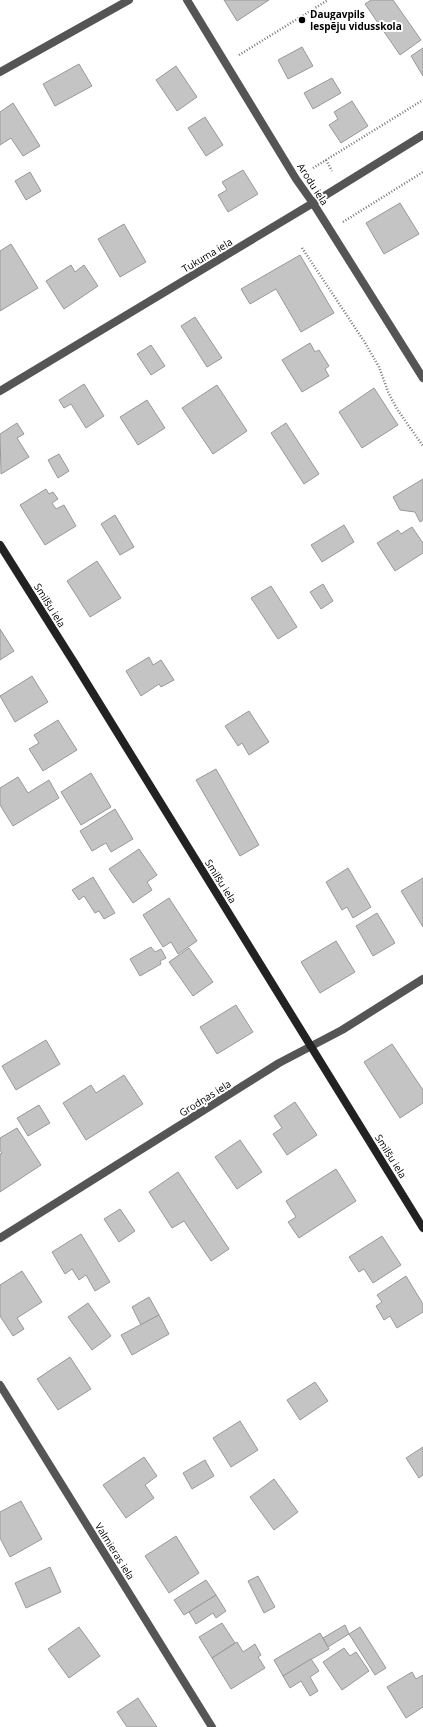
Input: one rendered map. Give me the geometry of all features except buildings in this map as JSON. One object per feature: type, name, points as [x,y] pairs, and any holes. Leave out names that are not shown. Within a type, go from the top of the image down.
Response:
[{"type":"street","points":[[0,72],[129,0]]},
{"type":"street","name":"Arodu iela","points":[[187,0],[227,63],[296,179],[313,203],[423,378]]},
{"type":"street","name":"Tukuma iela","points":[[0,391],[313,203],[423,135]]},
{"type":"street","name":"Smilšu iela","points":[[0,545],[423,1228]]},
{"type":"street","name":"Grodņas iela","points":[[0,1238],[279,1063],[342,1030],[423,980]]},
{"type":"street","name":"Valmieras iela","points":[[0,1385],[212,1727]]},
{"type":"path","points":[[227,63],[328,0]]},
{"type":"path","points":[[313,168],[423,100]]},
{"type":"path","points":[[326,160],[332,171]]},
{"type":"path","points":[[342,222],[423,172]]},
{"type":"path","points":[[302,248],[364,341],[379,367],[389,394],[397,409],[423,446]]},
{"type":"place","name":"Daugavpils Iespēju vidusskola","points":[[302,20]]}]
